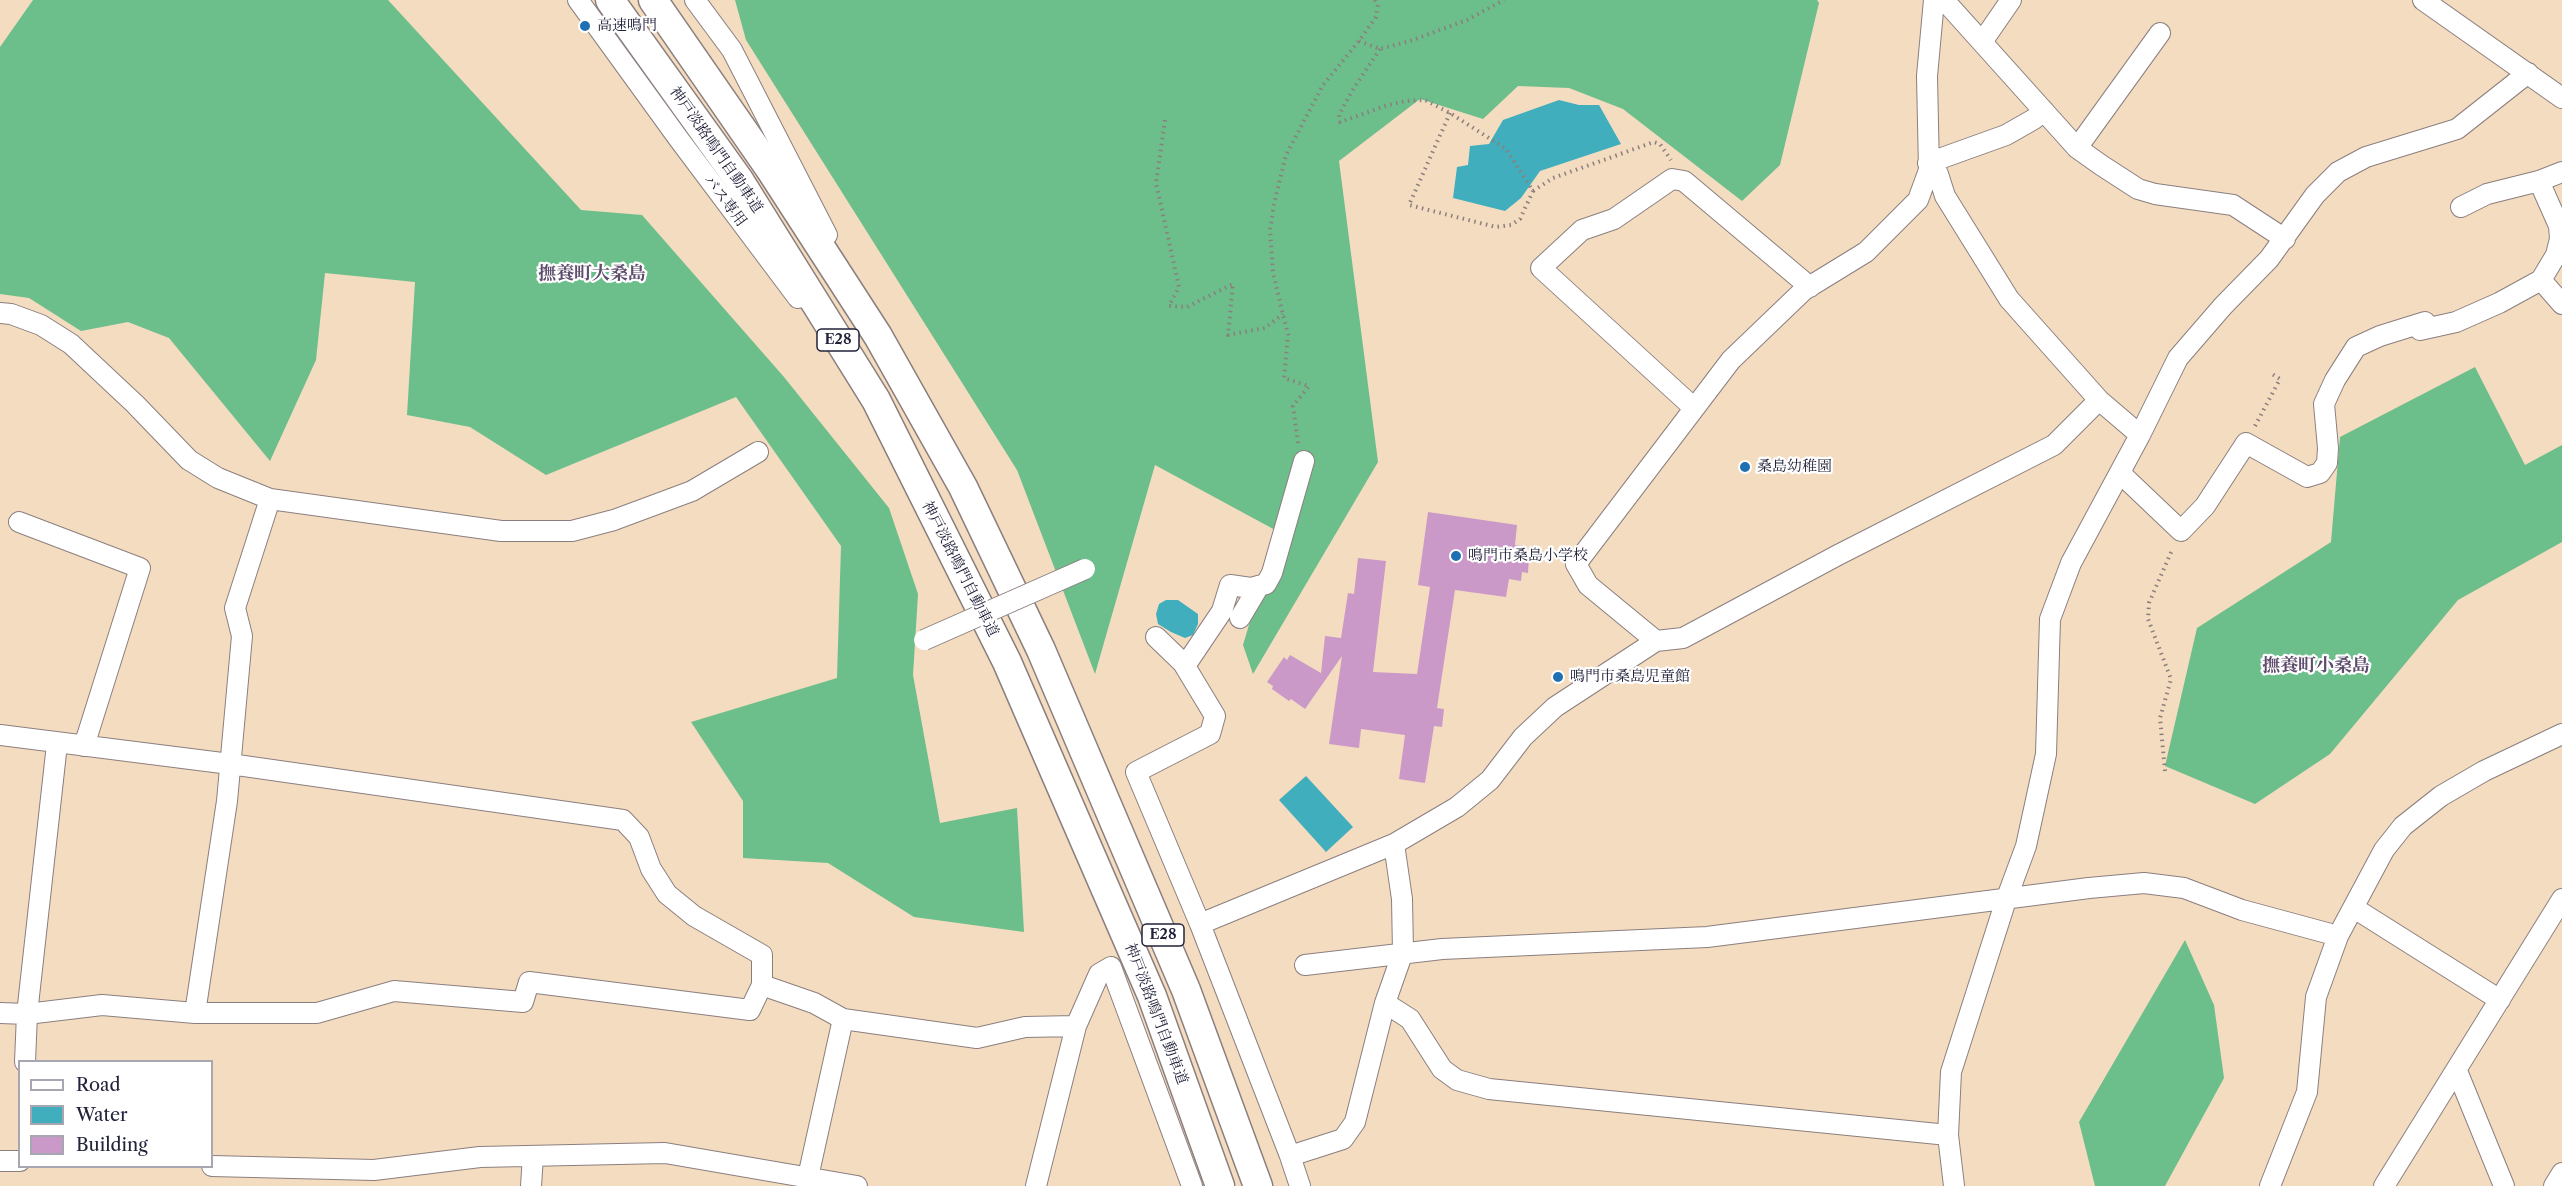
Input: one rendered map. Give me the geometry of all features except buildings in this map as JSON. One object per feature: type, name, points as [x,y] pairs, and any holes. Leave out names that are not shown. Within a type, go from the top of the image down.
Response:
[{"type":"highway","name":"神戸淡路鳴門自動車道","points":[[610,0],[739,180],[876,400],[1007,662],[1152,996],[1220,1186]]},
{"type":"highway","name":"E28","points":[[653,0],[770,169],[878,336],[963,487],[1057,688],[1186,990],[1258,1186]]},
{"type":"street","name":"バス専用","points":[[578,0],[678,138],[876,400]]},
{"type":"street","points":[[695,0],[732,50],[878,336]]},
{"type":"street","points":[[1982,42],[2012,0]]},
{"type":"street","points":[[2423,0],[2562,98]]},
{"type":"street","points":[[1937,1],[1982,42],[2077,148],[2139,189],[2155,194],[2234,205],[2285,238]]},
{"type":"street","points":[[1656,641],[1588,585],[1576,564],[1731,360],[1810,287],[1866,252],[1918,200],[1928,166],[1927,76],[1937,1]]},
{"type":"street","points":[[2077,148],[2160,33]]},
{"type":"street","points":[[1954,1186],[1948,1135],[1951,1072],[2006,900],[2026,846],[2046,754],[2050,619],[2071,563],[2140,435],[2178,358],[2195,335],[2269,259],[2315,195],[2338,172],[2366,157],[2457,129],[2528,73]]},
{"type":"street","points":[[1928,166],[2006,135],[2044,111]]},
{"type":"street","points":[[1928,166],[1938,174],[1945,196],[2009,299],[2098,400],[2140,435]]},
{"type":"street","points":[[2461,207],[2487,194],[2539,182],[2562,172]]},
{"type":"street","points":[[1694,408],[1540,268],[1582,231],[1614,219],[1672,179],[1684,181],[1810,287]]},
{"type":"street","points":[[2120,473],[2181,531],[2205,506],[2246,443],[2307,477],[2320,473],[2327,463],[2328,448],[2324,404],[2335,380],[2356,347],[2380,336],[2456,321],[2499,303],[2541,280],[2556,255],[2560,239],[2559,226],[2539,182]]},
{"type":"street","points":[[2541,280],[2562,304]]},
{"type":"street","points":[[0,313],[12,314],[41,325],[71,344],[135,404],[189,460],[218,478],[270,499],[501,531],[572,531],[614,520],[692,491],[758,452]]},
{"type":"street","points":[[1200,924],[1394,843],[1457,807],[1490,780],[1523,737],[1555,707],[1656,641],[1683,638],[1838,555],[2054,446],[2098,400]]},
{"type":"street","points":[[1185,666],[1222,611],[1230,585],[1251,588],[1266,584],[1272,573],[1304,461]]},
{"type":"street","points":[[195,1013],[227,801],[242,636],[235,608],[270,499]]},
{"type":"street","points":[[19,522],[140,568],[84,746]]},
{"type":"street","points":[[924,640],[1085,569]]},
{"type":"street","points":[[1240,618],[1258,586]]},
{"type":"street","points":[[1156,637],[1185,666],[1215,716],[1210,734],[1136,772],[1200,924],[1300,1186]]},
{"type":"street","points":[[2270,1186],[2307,1092],[2316,997],[2338,936],[2384,850],[2403,826],[2441,796],[2484,771],[2562,734]]},
{"type":"street","points":[[0,735],[230,764],[623,820],[639,837],[651,869],[667,894],[694,916],[762,955],[762,985],[750,1010],[529,981],[523,1002],[394,991],[317,1013],[195,1013],[102,1005],[27,1014],[0,1013]]},
{"type":"street","points":[[25,1060],[27,1014],[57,744]]},
{"type":"street","points":[[1290,1156],[1343,1139],[1355,1122],[1385,1003],[1404,952],[1402,899],[1394,843]]},
{"type":"street","points":[[1305,966],[1404,952],[1707,937],[2144,883],[2184,888],[2242,910],[2338,936]]},
{"type":"street","points":[[2384,1186],[2562,899]]},
{"type":"street","points":[[2354,908],[2500,1000]]},
{"type":"street","points":[[1036,1186],[1076,1026],[1099,974],[1111,967],[1192,1186]]},
{"type":"street","points":[[762,985],[814,1003],[843,1019],[977,1038],[1025,1027],[1076,1026]]},
{"type":"street","points":[[1385,1003],[1410,1019],[1442,1069],[1457,1080],[1489,1089],[1948,1135]]},
{"type":"street","points":[[808,1177],[843,1019]]},
{"type":"street","points":[[2457,1071],[2504,1186]]},
{"type":"street","points":[[213,1166],[374,1170],[480,1158],[665,1153],[857,1186]]},
{"type":"street","points":[[531,1186],[533,1156]]},
{"type":"street","points":[[0,1161],[18,1161]]},
{"type":"street","points":[[2554,1186],[2562,1173]]},
{"type":"path","points":[[1304,461],[1306,449],[1298,443],[1293,406],[1309,386],[1284,378],[1288,335],[1273,273],[1270,230],[1274,204],[1286,156],[1323,85],[1376,17],[1378,5],[1375,0]]},
{"type":"path","points":[[1504,0],[1467,20],[1380,49],[1352,91],[1339,115],[1340,122],[1406,101],[1425,100],[1450,113],[1506,150],[1533,191]]},
{"type":"path","points":[[1359,41],[1380,49]]},
{"type":"path","points":[[1450,113],[1409,205],[1496,227],[1511,225],[1520,219],[1533,191],[1553,178],[1654,142],[1660,144],[1684,181]]},
{"type":"path","points":[[1165,120],[1156,183],[1179,287],[1169,306],[1187,306],[1233,284],[1228,334],[1265,328],[1283,314]]},
{"type":"path","points":[[2246,443],[2280,379],[2272,374]]},
{"type":"path","points":[[2165,771],[2160,718],[2171,679],[2148,619],[2149,603],[2181,531]]},
{"type":"green space","points":[[33,0],[388,0],[581,210],[642,215],[784,377],[889,508],[918,594],[913,675],[940,823],[1017,808],[1024,932],[914,917],[828,863],[743,858],[743,801],[691,722],[837,678],[841,546],[736,397],[546,475],[470,427],[407,415],[415,282],[325,273],[316,360],[270,461],[169,338],[128,322],[81,331],[29,298],[0,294],[0,47]]},
{"type":"green space","points":[[735,0],[1817,0],[1819,3],[1780,165],[1742,201],[1623,109],[1569,88],[1518,86],[1483,119],[1420,99],[1339,161],[1378,462],[1253,674],[1243,645],[1277,531],[1155,465],[1095,674],[1017,470],[746,40]]},
{"type":"green space","points":[[2475,367],[2525,465],[2562,445],[2562,542],[2458,600],[2330,754],[2255,804],[2165,766],[2197,628],[2331,542],[2340,437]]},
{"type":"green space","points":[[2185,940],[2214,1005],[2224,1078],[2165,1186],[2095,1186],[2079,1122]]},
{"type":"water","points":[[1559,100],[1579,105],[1599,105],[1621,144],[1540,171],[1521,198],[1505,211],[1453,198],[1457,167],[1468,165],[1470,146],[1489,144],[1503,120]]},
{"type":"water","points":[[1166,600],[1178,600],[1198,614],[1198,624],[1193,635],[1185,638],[1158,624],[1156,614],[1159,604]]},
{"type":"water","points":[[1306,776],[1353,827],[1326,852],[1279,800]]},
{"type":"place","name":"高速鳴門","points":[[585,26]]},
{"type":"place","name":"桑島幼稚園","points":[[1745,467]]},
{"type":"place","name":"鳴門市桑島小学校","points":[[1456,556]]},
{"type":"place","name":"鳴門市桑島児童館","points":[[1558,677]]},
{"type":"district","name":"撫養町大桑島","points":[[592,274]]},
{"type":"district","name":"撫養町小桑島","points":[[2316,666]]}]
